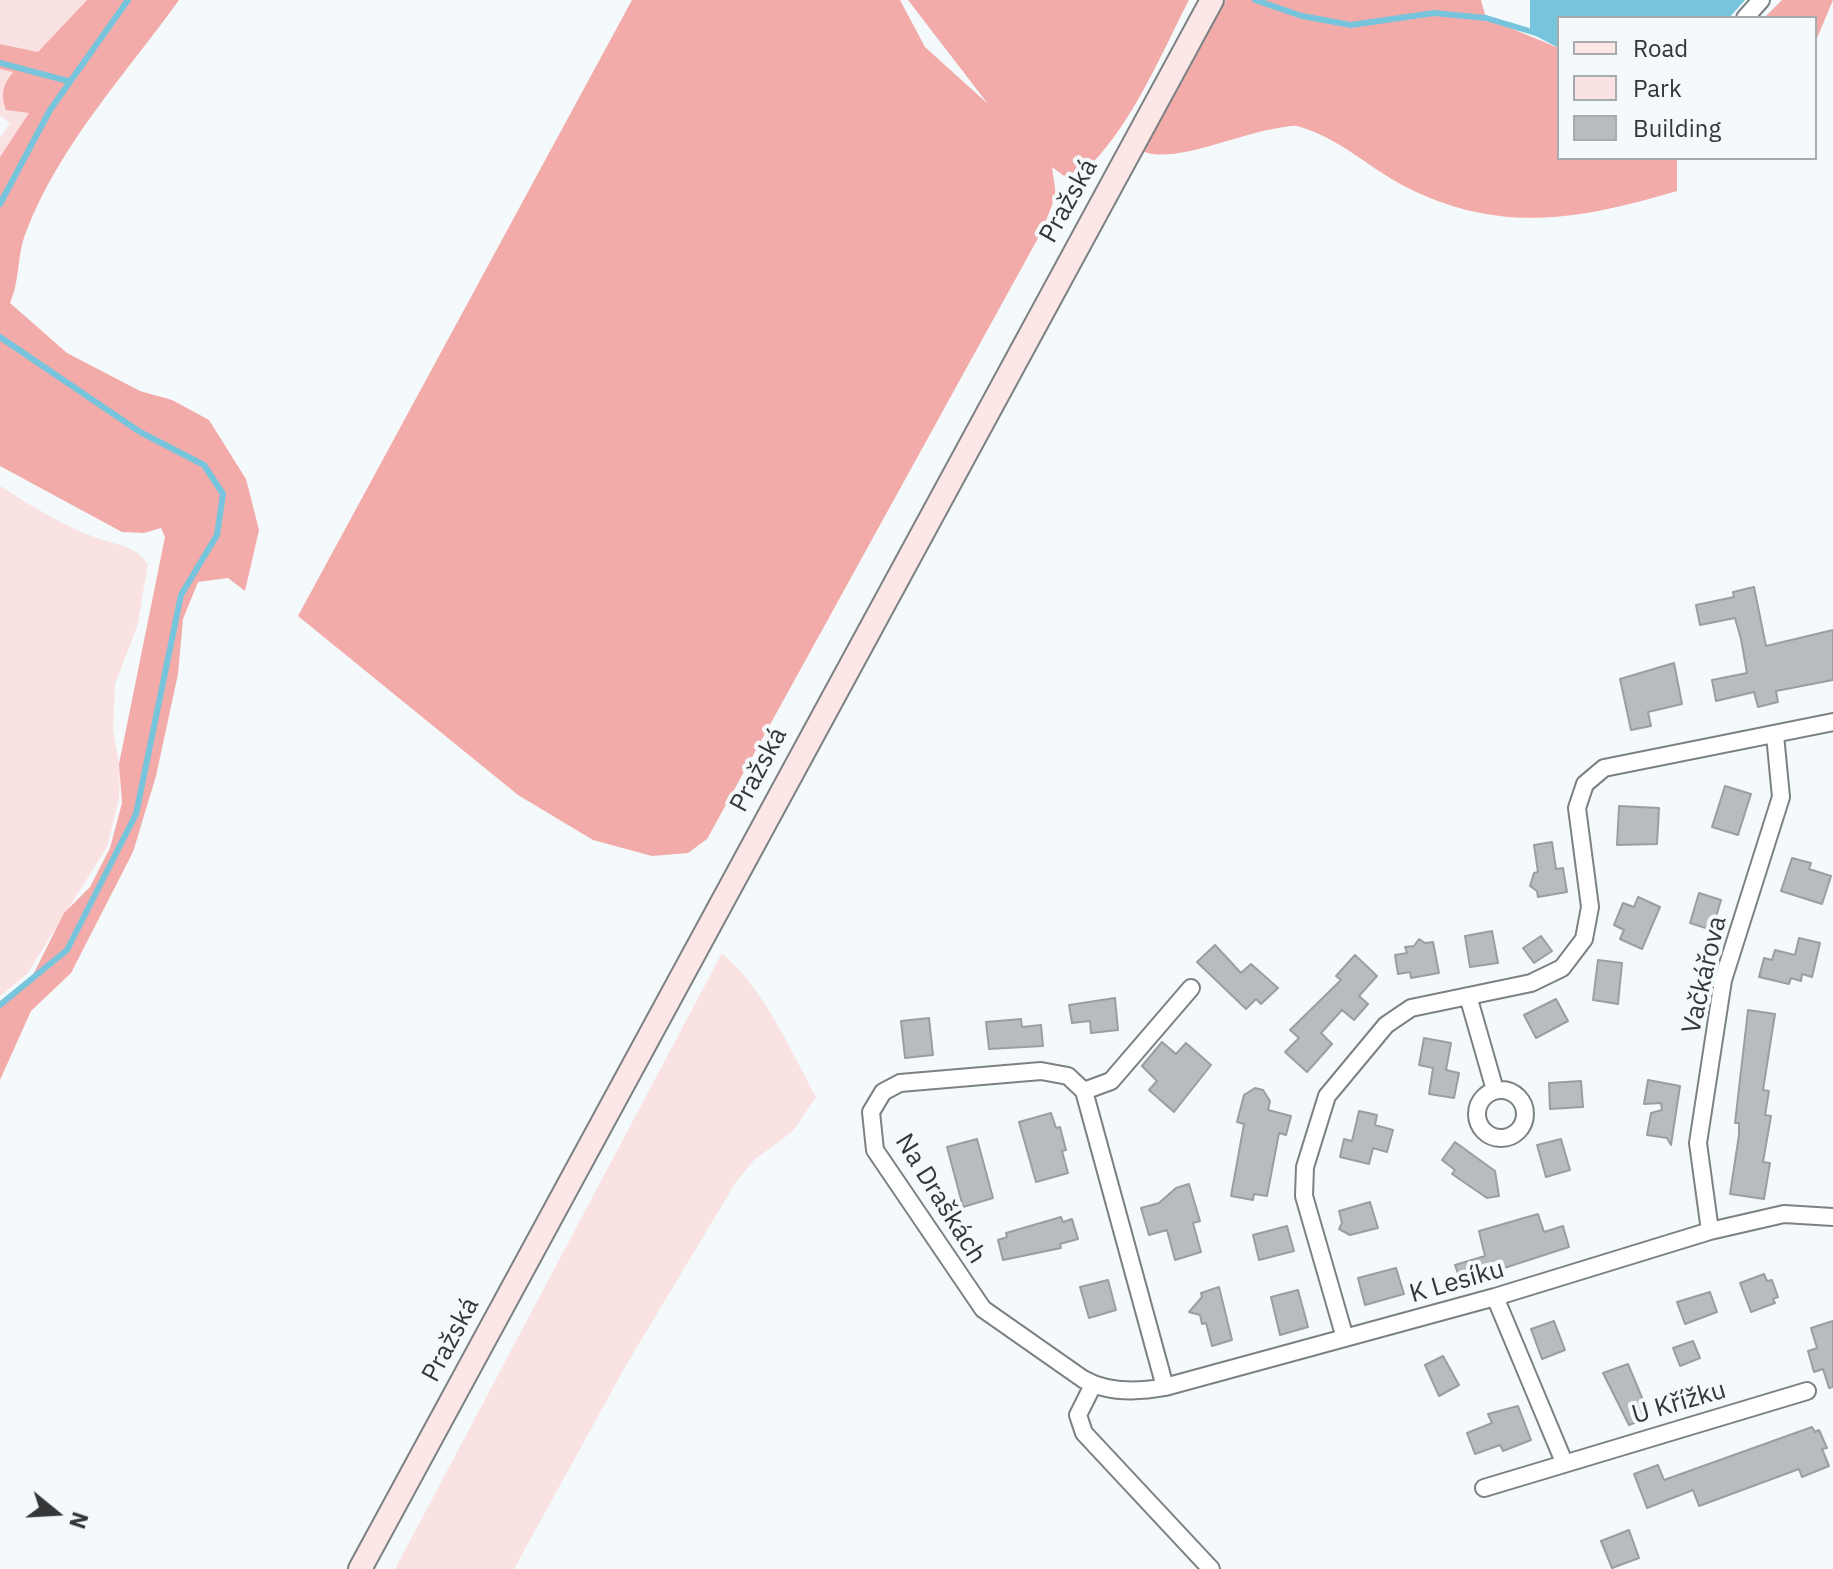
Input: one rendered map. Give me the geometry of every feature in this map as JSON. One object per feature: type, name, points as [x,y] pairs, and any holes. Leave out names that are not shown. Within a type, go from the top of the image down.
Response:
[{"type":"main road","name":"Pražská","points":[[360,1569],[1212,0]]},
{"type":"street","points":[[1747,16],[1761,0]]},
{"type":"street","points":[[1345,1338],[1304,1196],[1305,1167],[1327,1096],[1386,1025],[1411,1008],[1531,983],[1562,968],[1584,939],[1590,907],[1577,808],[1585,784],[1604,768],[1833,722]]},
{"type":"street","name":"Vačkářova","points":[[1710,1231],[1698,1143],[1723,980],[1781,797],[1775,735]]},
{"type":"street","points":[[1165,1387],[1084,1091],[1111,1081],[1191,988]]},
{"type":"street","points":[[1468,996],[1495,1090]]},
{"type":"street","name":"Na Draškách","points":[[1084,1091],[1068,1076],[1041,1071],[900,1083],[883,1092],[871,1112],[875,1150],[983,1309],[1093,1385]]},
{"type":"street","name":"K Lesíku","points":[[1093,1385],[1134,1390],[1165,1387],[1495,1297],[1710,1231],[1784,1214],[1833,1217]]},
{"type":"street","points":[[1495,1297],[1564,1462]]},
{"type":"street","points":[[1093,1385],[1078,1415],[1084,1433],[1211,1569]]},
{"type":"street","name":"U Křížku","points":[[1484,1488],[1807,1391]]},
{"type":"green space","points":[[0,0],[87,0],[38,52],[0,44]]},
{"type":"green space","points":[[0,69],[13,71],[4,90],[6,110],[30,113],[0,157],[0,138],[10,123],[0,116]]},
{"type":"green space","points":[[0,486],[69,526],[136,552],[148,564],[137,627],[115,684],[113,730],[120,768],[119,799],[107,847],[27,974],[0,996]]},
{"type":"green space","points":[[722,953],[764,1002],[816,1097],[793,1131],[754,1160],[736,1182],[625,1367],[514,1569],[395,1569]]},
{"type":"shaded area","points":[[87,0],[179,0],[95,111],[57,169],[26,232],[10,303],[67,353],[140,391],[172,400],[209,420],[246,479],[259,530],[245,591],[228,578],[198,582],[183,619],[178,674],[156,776],[133,852],[71,973],[31,1011],[0,1080],[0,1007],[31,979],[64,913],[90,887],[110,848],[122,803],[119,764],[165,537],[161,528],[144,533],[122,532],[0,466],[0,157],[29,113],[6,110],[4,90],[13,72],[0,69],[0,44],[38,52]]},
{"type":"shaded area","points":[[632,0],[900,0],[925,47],[988,104],[908,0],[1189,0],[1139,98],[1109,144],[1072,182],[1052,167],[1056,195],[1042,231],[707,839],[688,853],[652,856],[593,840],[518,795],[298,616]]},
{"type":"shaded area","points":[[1226,0],[1481,0],[1486,18],[1557,47],[1557,160],[1677,160],[1677,191],[1572,215],[1506,217],[1473,212],[1404,186],[1326,137],[1297,126],[1259,132],[1187,152],[1155,154],[1143,151]]},
{"type":"shaded area","points":[[1782,0],[1833,0],[1817,38],[1817,16],[1766,16]]},
{"type":"water","points":[[1530,0],[1745,0],[1731,16],[1557,16],[1557,47],[1530,33]]},
{"type":"building","points":[[1754,587],[1766,646],[1833,630],[1833,680],[1776,691],[1778,702],[1758,707],[1754,692],[1716,701],[1712,680],[1747,673],[1741,639],[1735,618],[1700,625],[1696,605],[1734,597],[1733,592]]},
{"type":"building","points":[[1674,663],[1682,704],[1648,712],[1651,726],[1631,730],[1620,679]]},
{"type":"building","points":[[1725,786],[1751,794],[1738,835],[1712,827]]},
{"type":"building","points":[[1619,806],[1659,808],[1657,844],[1617,845]]},
{"type":"building","points":[[1552,842],[1556,869],[1563,868],[1567,892],[1538,897],[1537,891],[1530,886],[1534,873],[1538,872],[1534,845]]},
{"type":"building","points":[[1792,858],[1811,863],[1809,869],[1831,876],[1822,904],[1781,891]]},
{"type":"building","points":[[1699,893],[1721,900],[1712,930],[1690,923]]},
{"type":"building","points":[[1638,897],[1660,907],[1642,949],[1620,939],[1624,930],[1614,925],[1623,903],[1634,907]]},
{"type":"building","points":[[1492,931],[1498,963],[1470,967],[1465,936]]},
{"type":"building","points":[[1541,936],[1552,951],[1534,963],[1523,948]]},
{"type":"building","points":[[1799,938],[1820,943],[1812,977],[1802,974],[1801,981],[1791,978],[1789,984],[1759,977],[1764,958],[1772,960],[1775,950],[1795,955]]},
{"type":"building","points":[[1419,939],[1425,943],[1433,942],[1439,973],[1411,978],[1410,972],[1398,974],[1395,955],[1407,953],[1405,947],[1414,946]]},
{"type":"building","points":[[1215,945],[1241,973],[1251,964],[1278,988],[1261,1004],[1256,999],[1246,1009],[1197,962]]},
{"type":"building","points":[[1355,955],[1377,976],[1359,996],[1368,1004],[1354,1020],[1342,1010],[1321,1033],[1332,1044],[1307,1072],[1285,1052],[1299,1038],[1290,1030],[1341,980],[1336,976]]},
{"type":"building","points":[[1598,960],[1622,963],[1618,1004],[1593,1000]]},
{"type":"building","points":[[1115,998],[1118,1030],[1091,1033],[1090,1021],[1072,1023],[1069,1005]]},
{"type":"building","points":[[1556,999],[1568,1021],[1536,1038],[1524,1015]]},
{"type":"building","points":[[1748,1010],[1775,1014],[1763,1090],[1769,1091],[1765,1115],[1771,1116],[1763,1162],[1770,1163],[1764,1199],[1730,1194],[1739,1135],[1739,1123],[1735,1123]]},
{"type":"building","points":[[929,1018],[933,1055],[905,1058],[901,1021]]},
{"type":"building","points":[[1021,1019],[1022,1027],[1041,1025],[1043,1046],[989,1049],[986,1022]]},
{"type":"building","points":[[1424,1038],[1451,1043],[1446,1070],[1459,1073],[1454,1098],[1429,1094],[1433,1068],[1419,1065]]},
{"type":"building","points":[[1162,1042],[1176,1054],[1186,1043],[1211,1065],[1174,1112],[1149,1090],[1157,1081],[1142,1066]]},
{"type":"building","points":[[1648,1080],[1680,1086],[1671,1145],[1667,1138],[1647,1135],[1651,1113],[1662,1110],[1661,1103],[1644,1104]]},
{"type":"building","points":[[1581,1081],[1583,1107],[1550,1109],[1549,1083]]},
{"type":"building","points":[[1255,1088],[1263,1090],[1270,1101],[1268,1110],[1291,1116],[1286,1135],[1279,1133],[1267,1196],[1254,1194],[1253,1200],[1231,1196],[1244,1124],[1237,1122],[1244,1095]]},
{"type":"building","points":[[1359,1111],[1377,1115],[1375,1125],[1393,1130],[1387,1152],[1373,1148],[1369,1164],[1340,1157],[1344,1139],[1352,1141]]},
{"type":"building","points":[[1051,1113],[1056,1128],[1060,1127],[1068,1173],[1036,1182],[1019,1122]]},
{"type":"building","points":[[977,1139],[993,1198],[963,1207],[947,1147]]},
{"type":"building","points":[[1561,1139],[1570,1170],[1546,1177],[1537,1145]]},
{"type":"building","points":[[1455,1142],[1495,1171],[1499,1196],[1487,1198],[1452,1174],[1455,1170],[1442,1160]]},
{"type":"building","points":[[1189,1184],[1200,1221],[1193,1223],[1201,1252],[1175,1260],[1167,1230],[1149,1235],[1141,1208],[1159,1203],[1176,1188]]},
{"type":"building","points":[[1370,1202],[1378,1228],[1350,1235],[1339,1229],[1342,1223],[1339,1211]]},
{"type":"building","points":[[1538,1214],[1544,1232],[1563,1226],[1569,1247],[1461,1282],[1455,1265],[1485,1256],[1479,1231]]},
{"type":"building","points":[[1061,1217],[1063,1222],[1072,1219],[1078,1239],[1060,1244],[1061,1248],[1003,1260],[998,1240],[1007,1237],[1006,1233]]},
{"type":"building","points":[[1287,1226],[1294,1251],[1259,1260],[1253,1235]]},
{"type":"building","points":[[1396,1268],[1404,1294],[1365,1305],[1358,1278]]},
{"type":"building","points":[[1764,1274],[1767,1281],[1772,1280],[1778,1297],[1773,1299],[1775,1303],[1751,1312],[1740,1283]]},
{"type":"building","points":[[1108,1280],[1116,1310],[1089,1318],[1080,1287]]},
{"type":"building","points":[[1219,1287],[1232,1340],[1212,1346],[1206,1323],[1202,1324],[1200,1315],[1189,1312],[1202,1297],[1201,1293]]},
{"type":"building","points":[[1298,1290],[1308,1327],[1280,1335],[1271,1297]]},
{"type":"building","points":[[1710,1292],[1717,1312],[1685,1324],[1677,1302]]},
{"type":"building","points":[[1554,1321],[1565,1350],[1542,1359],[1531,1329]]},
{"type":"building","points":[[1833,1321],[1833,1387],[1829,1388],[1823,1369],[1814,1372],[1808,1351],[1817,1348],[1811,1328]]},
{"type":"building","points":[[1693,1341],[1700,1358],[1680,1366],[1673,1348]]},
{"type":"building","points":[[1443,1356],[1459,1385],[1439,1396],[1425,1365]]},
{"type":"building","points":[[1628,1364],[1650,1417],[1629,1425],[1603,1373]]},
{"type":"building","points":[[1518,1406],[1531,1440],[1503,1451],[1500,1445],[1475,1454],[1467,1433],[1492,1423],[1488,1414]]},
{"type":"building","points":[[1812,1427],[1815,1432],[1819,1430],[1827,1448],[1822,1449],[1829,1466],[1802,1477],[1799,1469],[1699,1506],[1693,1490],[1647,1508],[1634,1474],[1658,1465],[1664,1480]]},
{"type":"building","points":[[1629,1530],[1639,1558],[1612,1568],[1601,1541]]},
{"type":"waterway","points":[[0,204],[50,110],[128,0]]},
{"type":"waterway","points":[[1255,0],[1302,16],[1351,25],[1434,13],[1486,18],[1536,33]]},
{"type":"waterway","points":[[0,63],[68,81]]},
{"type":"waterway","points":[[0,337],[140,432],[204,465],[223,494],[217,535],[181,595],[136,814],[67,950],[0,1005]]}]
